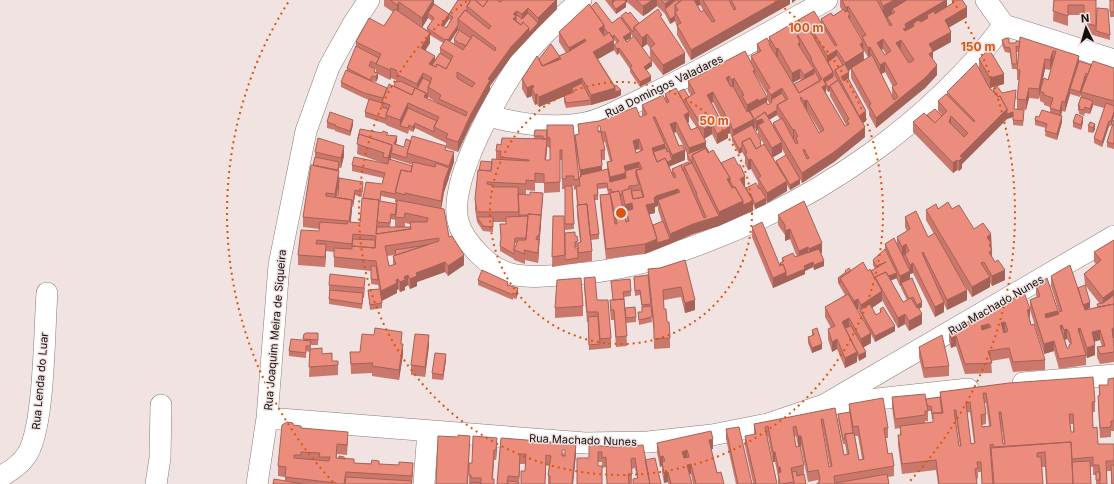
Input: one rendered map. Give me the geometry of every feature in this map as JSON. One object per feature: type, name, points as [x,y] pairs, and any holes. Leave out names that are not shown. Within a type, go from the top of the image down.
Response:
[{"type":"street","name":"Rua Joaquim Meira de Siqueira","points":[[256,484],[267,418],[278,265],[306,131],[329,67],[353,24],[369,0]]},
{"type":"street","points":[[581,0],[548,31],[524,57],[489,116],[464,168],[457,199],[458,221],[464,236],[488,263],[511,274],[535,276],[588,273],[635,266],[667,257],[746,226],[812,192],[853,166],[914,119],[948,89],[981,56],[1004,25]]},
{"type":"street","name":"Rua Domingos Valadares","points":[[489,116],[522,123],[554,127],[581,124],[610,114],[702,70],[827,0]]},
{"type":"street","points":[[986,0],[1004,25],[1114,60]]},
{"type":"street","name":"Rua Machado Nunes","points":[[267,418],[428,432],[585,443],[648,442],[712,435],[768,424],[824,405],[1114,236]]},
{"type":"street","name":"Rua Lenda do Luar","points":[[0,478],[10,472],[26,456],[34,440],[39,416],[46,293]]},
{"type":"street","points":[[824,405],[1114,375]]},
{"type":"street","points":[[156,484],[160,458],[161,405]]},
{"type":"street","points":[[424,484],[428,432]]},
{"type":"building","points":[[390,0],[433,0],[422,18],[399,2],[397,5]]},
{"type":"building","points":[[458,0],[468,0],[470,2],[467,6],[467,11],[465,10],[458,19],[458,25],[448,40],[445,40],[427,28],[434,18],[428,13],[434,4],[449,14]],"holes":[[[449,14],[453,17],[446,28],[441,25]]]},
{"type":"building","points":[[471,0],[475,0],[483,7],[488,0],[497,0],[500,2],[502,1],[501,0],[556,0],[538,18],[528,8],[522,14],[517,11],[513,14],[516,16],[513,19],[521,25],[523,22],[529,28],[511,47],[488,79],[490,80],[471,114],[458,142],[446,138],[448,134],[434,127],[439,117],[408,103],[400,120],[386,115],[390,105],[382,102],[389,84],[412,95],[415,88],[426,93],[424,97],[466,116],[467,112],[439,99],[441,95],[428,87],[432,78],[423,73],[417,84],[398,75],[396,70],[391,68],[390,70],[376,64],[381,54],[356,42],[369,18],[384,26],[395,9],[430,33],[421,48],[435,56],[429,64],[436,67],[437,64],[446,69],[453,56],[440,48],[446,39],[463,50],[473,35],[495,51],[496,48],[458,19],[465,10],[489,29],[491,26],[467,6]],"holes":[[[457,72],[475,83],[472,87],[457,78]]]},
{"type":"building","points":[[475,0],[488,0],[483,7]]},
{"type":"building","points":[[615,0],[625,0],[626,2],[616,9],[612,4]]},
{"type":"building","points":[[636,0],[652,0],[643,6]]},
{"type":"building","points":[[661,0],[670,0],[665,4]]},
{"type":"building","points":[[676,0],[679,2],[675,5],[675,16],[670,19],[665,9]]},
{"type":"building","points":[[681,0],[694,0],[701,12],[704,10],[712,22],[715,21],[703,0],[729,0],[734,10],[736,9],[731,0],[779,0],[691,50],[677,25],[681,23],[675,12],[678,10],[675,5]]},
{"type":"building","points":[[842,0],[877,0],[890,26],[892,25],[887,17],[895,12],[892,9],[907,0],[946,0],[905,24],[906,28],[903,29],[905,31],[914,26],[913,24],[918,20],[921,22],[928,18],[927,15],[934,11],[935,14],[953,3],[952,0],[962,0],[967,7],[945,20],[951,32],[929,44],[933,51],[929,54],[937,65],[925,78],[876,118],[869,105],[871,104],[851,68],[872,55],[894,100],[898,97],[892,87],[897,84],[885,62],[880,65],[870,47],[868,48],[862,37],[866,35],[848,6],[846,8]],"holes":[[[883,39],[891,51],[885,55],[877,43]],[[901,40],[914,60],[909,63],[896,43]]]},
{"type":"building","points":[[880,0],[894,0],[883,6]]},
{"type":"building","points":[[1054,0],[1096,0],[1096,26],[1084,22],[1084,5],[1068,5],[1068,16],[1053,11]]},
{"type":"building","points":[[1110,0],[1114,0],[1114,12],[1110,12]]},
{"type":"building","points":[[596,2],[612,23],[620,17],[631,32],[623,37],[627,42],[634,36],[652,61],[644,67],[651,76],[640,82],[630,67],[632,66],[619,48],[617,49],[614,45],[619,41],[614,35],[612,37],[609,32],[608,33],[591,7]]},
{"type":"building","points":[[589,4],[604,25],[599,29],[604,36],[609,32],[614,40],[593,52],[615,88],[591,95],[582,78],[539,97],[537,94],[535,95],[532,88],[534,87],[533,85],[527,88],[522,79],[537,56],[543,66],[561,59],[559,56],[586,41],[585,39],[569,48],[559,32]]},
{"type":"building","points":[[1097,8],[1108,9],[1110,35],[1096,31]]},
{"type":"building","points":[[658,9],[662,15],[660,16],[685,53],[663,65],[650,48],[655,44],[647,34],[642,38],[634,27]]},
{"type":"building","points":[[844,9],[845,12],[848,11],[850,15],[848,16],[863,42],[860,44],[864,51],[845,63],[837,50],[827,56],[814,33],[812,34],[833,72],[823,79],[826,85],[822,87],[845,126],[849,124],[847,120],[849,119],[830,86],[838,80],[865,127],[834,152],[802,173],[773,123],[782,118],[796,144],[798,143],[796,138],[798,136],[777,105],[788,99],[782,88],[771,95],[767,90],[770,88],[751,56],[761,51],[757,44],[767,38],[770,43],[769,44],[799,93],[822,79],[811,60],[812,59],[798,35],[797,36],[800,42],[798,44],[814,69],[804,75],[800,69],[792,73],[778,48],[776,49],[769,37],[814,11],[835,46],[837,45],[821,19],[831,13],[833,16]],"holes":[[[801,97],[804,101],[807,100],[824,130],[819,133],[800,98]],[[804,149],[809,158],[807,159],[803,150]]]},
{"type":"building","points":[[626,12],[628,14],[630,12],[639,23],[634,27],[633,32],[621,16]]},
{"type":"building","points":[[528,13],[538,23],[529,33],[529,28],[523,22],[521,25],[516,21],[517,15],[522,19]]},
{"type":"building","points":[[459,30],[471,38],[466,46],[461,43],[460,44],[454,39]]},
{"type":"building","points":[[1020,37],[1079,56],[1065,102],[1062,101],[1060,111],[1050,108],[1053,98],[1044,95],[1044,93],[1040,91],[1044,78],[1048,80],[1056,51],[1053,51],[1050,60],[1045,59],[1039,89],[1029,88],[1026,100],[1017,99],[1020,70],[1017,70]]},
{"type":"building","points":[[1006,38],[1009,39],[1009,43],[1016,43],[1016,41],[1020,42],[1019,47],[1016,46],[1017,64],[1012,64],[1010,48],[1005,47],[1002,40]]},
{"type":"building","points":[[551,44],[560,57],[542,66],[539,59]]},
{"type":"building","points":[[356,46],[379,58],[376,64],[371,61],[369,66],[375,69],[374,72],[378,73],[376,77],[372,76],[370,80],[347,68]]},
{"type":"building","points":[[989,49],[1004,74],[990,78],[979,59]]},
{"type":"building","points":[[745,51],[755,70],[753,71],[767,97],[758,101],[758,99],[747,105],[742,96],[744,95],[734,78],[732,80],[729,76],[726,78],[731,87],[733,86],[747,112],[749,111],[754,119],[733,130],[730,123],[727,125],[728,128],[717,134],[712,124],[704,129],[685,99],[695,93],[688,81]],"holes":[[[713,92],[727,118],[724,120],[723,118],[720,119],[707,95]]]},
{"type":"building","points":[[440,53],[451,60],[446,69],[437,64],[436,67],[432,65]]},
{"type":"building","points":[[837,55],[843,65],[835,70],[835,75],[838,80],[828,87],[825,82],[833,77],[833,72],[828,62]]},
{"type":"building","points":[[1079,61],[1091,65],[1088,74],[1086,73],[1080,92],[1070,89]]},
{"type":"building","points":[[1093,61],[1114,68],[1114,101],[1081,92]]},
{"type":"building","points":[[976,63],[989,87],[998,97],[1000,96],[1007,109],[960,156],[962,158],[959,161],[957,160],[953,163],[913,122],[924,113],[935,123],[947,111],[938,101],[946,94],[974,122],[975,121],[947,92]],"holes":[[[951,116],[968,133],[964,137],[949,122]]]},
{"type":"building","points":[[845,64],[849,72],[841,77],[844,81],[848,78],[866,111],[859,116],[835,70]]},
{"type":"building","points":[[814,69],[820,81],[799,93],[794,84],[814,74]]},
{"type":"building","points":[[346,70],[387,88],[383,98],[364,93],[341,82]]},
{"type":"building","points":[[423,78],[431,82],[426,96],[426,93],[417,89]]},
{"type":"building","points":[[396,81],[400,81],[415,88],[412,95],[394,86]]},
{"type":"building","points":[[582,83],[591,100],[566,103],[564,96],[574,92],[572,88]]},
{"type":"building","points":[[616,85],[621,90],[615,92],[614,86]]},
{"type":"building","points":[[997,86],[1002,93],[1016,90],[1014,109],[1024,110],[1023,121],[1013,120],[1013,112],[1007,114],[1007,109],[1000,96],[998,97],[993,89]]},
{"type":"building","points":[[676,88],[689,112],[684,115],[691,130],[698,127],[706,142],[689,148],[676,122],[670,124],[679,146],[682,145],[685,150],[672,155],[655,117],[653,117],[665,144],[652,148],[657,162],[665,158],[674,178],[676,177],[672,169],[681,165],[704,218],[706,217],[684,166],[692,163],[719,216],[693,224],[670,234],[658,200],[680,192],[678,189],[656,196],[654,198],[655,203],[646,205],[657,239],[645,244],[606,249],[600,195],[610,194],[615,224],[617,224],[610,193],[619,191],[626,222],[629,221],[626,211],[633,209],[632,203],[625,205],[622,191],[631,188],[633,199],[644,197],[636,170],[642,169],[639,162],[624,166],[626,173],[610,177],[607,162],[612,161],[605,132],[601,132],[605,150],[601,150],[602,166],[580,170],[575,135],[579,134],[578,124],[599,121],[636,107],[640,117],[647,114],[642,105],[663,95],[667,103],[669,102],[665,94]],"holes":[[[598,126],[600,126],[601,132],[598,132]],[[639,139],[643,150],[636,153],[633,141]]]},
{"type":"building","points":[[684,89],[689,97],[685,99],[684,103],[678,92]]},
{"type":"building","points":[[782,93],[786,100],[777,105],[777,110],[767,116],[765,112],[755,119],[754,123],[754,119],[750,111],[766,102],[768,105],[772,102],[771,100]]},
{"type":"building","points":[[1081,97],[1093,101],[1090,109],[1085,107],[1084,110],[1079,109],[1080,106],[1078,106]]},
{"type":"building","points":[[369,99],[382,103],[382,107],[388,109],[386,119],[365,112]]},
{"type":"building","points":[[1106,103],[1114,106],[1114,112],[1111,121],[1109,121],[1102,142],[1094,138]]},
{"type":"building","points":[[408,108],[437,121],[434,127],[434,132],[415,123],[413,127],[409,125],[408,128],[400,126]]},
{"type":"building","points":[[935,109],[942,116],[935,123],[927,115]]},
{"type":"building","points":[[1042,110],[1062,116],[1057,134],[1045,131],[1047,124],[1035,120],[1036,116],[1039,117]]},
{"type":"building","points":[[330,112],[353,120],[350,131],[327,122]]},
{"type":"building","points":[[765,112],[782,142],[772,148],[758,125],[764,122],[762,119],[756,121],[755,119]]},
{"type":"building","points":[[1076,114],[1083,117],[1081,125],[1073,122]]},
{"type":"building","points":[[1114,120],[1114,144],[1107,142]]},
{"type":"building","points":[[1090,122],[1095,124],[1093,128],[1088,126]]},
{"type":"building","points":[[547,125],[573,125],[579,179],[574,180],[574,176],[566,176],[566,179],[562,179],[562,150],[560,150],[560,182],[544,183],[544,174],[535,173],[535,181],[526,180],[526,184],[487,182],[487,184],[492,185],[492,187],[518,187],[519,212],[477,212],[475,199],[478,170],[491,171],[492,159],[529,161],[500,157],[501,151],[496,151],[497,144],[501,145],[502,138],[547,139],[545,160],[550,160],[550,138],[547,137]]},
{"type":"building","points":[[752,125],[761,141],[761,146],[756,149],[750,138],[742,142],[742,147],[739,149],[732,136]]},
{"type":"building","points":[[360,129],[382,133],[383,131],[388,133],[386,135],[397,136],[394,144],[404,147],[406,139],[411,141],[407,158],[391,153],[392,145],[359,134],[358,139],[358,138]]},
{"type":"building","points":[[535,130],[547,130],[547,139],[543,139],[543,136],[534,136]]},
{"type":"building","points":[[359,134],[392,145],[388,158],[383,157],[384,153],[357,144]]},
{"type":"building","points":[[412,136],[446,146],[445,150],[454,152],[449,166],[407,153]]},
{"type":"building","points":[[318,138],[344,146],[341,158],[315,152]]},
{"type":"building","points":[[750,138],[756,149],[764,144],[787,181],[767,193],[758,178],[761,176],[751,159],[748,160],[745,154],[747,153],[742,142]]},
{"type":"building","points":[[706,147],[709,152],[708,153],[706,148],[692,155],[692,163],[687,154]]},
{"type":"building","points":[[666,148],[667,152],[669,151],[672,160],[667,162],[665,158],[657,162],[653,152]]},
{"type":"building","points":[[706,148],[708,153],[713,150],[730,178],[727,179],[732,188],[735,187],[743,201],[719,212],[692,155]]},
{"type":"building","points":[[786,155],[800,179],[790,185],[776,161]]},
{"type":"building","points":[[315,157],[339,162],[338,170],[313,165]]},
{"type":"building","points":[[354,157],[388,164],[389,159],[412,166],[411,172],[401,170],[395,194],[381,191],[380,201],[397,204],[396,215],[391,214],[390,223],[377,222],[379,200],[363,198],[366,182],[382,184],[385,173],[352,165]]},
{"type":"building","points":[[734,157],[745,176],[740,179],[753,201],[743,205],[743,201],[735,187],[733,187],[730,178],[721,163]]},
{"type":"building","points":[[481,161],[492,162],[491,171],[479,170]]},
{"type":"building","points":[[413,162],[435,167],[436,163],[449,168],[444,182],[441,201],[395,192],[401,170],[411,172]]},
{"type":"building","points":[[688,162],[689,164],[684,166],[683,171],[681,165]]},
{"type":"building","points":[[311,165],[339,171],[335,194],[326,193],[326,196],[352,200],[349,222],[360,223],[362,198],[379,200],[376,234],[411,229],[410,222],[427,222],[428,218],[405,213],[404,218],[395,217],[397,200],[444,209],[449,237],[452,236],[464,255],[448,266],[445,262],[416,273],[417,276],[410,279],[408,275],[404,277],[405,280],[400,282],[398,279],[396,280],[397,283],[381,291],[376,261],[334,257],[334,248],[352,249],[352,246],[375,248],[376,236],[353,234],[352,244],[317,240],[316,244],[326,244],[325,257],[298,255],[301,230],[319,231],[320,222],[347,224],[348,221],[303,217]],"holes":[[[439,238],[439,241],[393,256],[396,264],[389,266],[385,246]]]},
{"type":"building","points":[[639,167],[640,169],[636,170],[636,175],[639,185],[629,186],[629,189],[622,191],[622,195],[620,195],[619,191],[612,192],[611,189],[608,190],[607,183],[597,184],[598,195],[594,195],[599,234],[590,235],[587,204],[578,205],[576,186],[580,186],[579,177],[581,177],[581,175],[608,169],[610,182],[626,178],[625,171]]},
{"type":"building","points":[[339,178],[363,182],[362,192],[355,190],[353,202],[352,200],[335,197],[338,195]]},
{"type":"building","points":[[756,183],[766,198],[755,204],[746,188]]},
{"type":"building","points":[[565,186],[572,186],[574,224],[565,224]]},
{"type":"building","points":[[641,190],[643,197],[633,199],[631,191]]},
{"type":"building","points":[[530,192],[543,193],[541,215],[519,215],[518,194],[530,195]]},
{"type":"building","points":[[804,201],[822,243],[809,249],[808,247],[799,251],[790,229],[785,231],[785,225],[778,215]]},
{"type":"building","points":[[948,202],[952,209],[959,205],[974,229],[983,223],[991,234],[987,237],[991,243],[989,245],[992,250],[989,252],[995,262],[998,260],[1005,270],[992,276],[984,262],[981,263],[990,277],[972,287],[926,210],[936,204],[938,209]]},
{"type":"building","points":[[587,204],[592,251],[578,253],[578,243],[581,242],[577,205]]},
{"type":"building","points":[[916,211],[928,237],[935,233],[967,290],[947,300],[923,252],[922,253],[944,302],[935,307],[913,263],[910,265],[905,254],[909,251],[906,244],[902,247],[897,237],[910,229],[905,217]]},
{"type":"building","points":[[528,214],[541,215],[539,236],[537,236],[536,240],[539,239],[538,253],[524,250],[525,254],[514,250],[518,240],[526,240]]},
{"type":"building","points":[[528,216],[526,238],[515,238],[514,254],[500,246],[500,224],[506,224],[506,217]]},
{"type":"building","points":[[553,216],[564,216],[565,255],[552,257]]},
{"type":"building","points":[[477,217],[493,217],[493,227],[483,226]]},
{"type":"building","points":[[663,221],[670,239],[657,243],[653,225]]},
{"type":"building","points":[[762,222],[780,266],[783,264],[786,272],[773,278],[752,227]]},
{"type":"building","points":[[377,227],[410,227],[410,229],[376,234]]},
{"type":"building","points":[[575,232],[575,236],[577,236],[578,241],[575,242],[575,248],[578,248],[578,258],[565,260],[565,233]]},
{"type":"building","points":[[894,238],[910,271],[900,276],[885,244]]},
{"type":"building","points":[[353,239],[375,240],[375,248],[352,246]]},
{"type":"building","points":[[1114,240],[1114,290],[1103,298],[1084,274],[1101,260],[1094,252]]},
{"type":"building","points":[[427,245],[396,255],[395,250]]},
{"type":"building","points":[[819,249],[824,261],[814,265],[813,262],[804,266],[805,269],[786,277],[783,264],[781,265],[780,263],[784,261],[782,258],[793,253],[795,257]]},
{"type":"building","points":[[885,249],[897,273],[888,276],[886,272],[875,277],[875,279],[871,271],[886,262],[876,266],[873,260]]},
{"type":"building","points":[[685,260],[695,300],[685,303],[681,287],[663,290],[664,309],[666,309],[667,322],[669,322],[670,338],[654,339],[648,269],[660,268]]},
{"type":"building","points":[[863,262],[868,271],[870,269],[882,291],[861,305],[858,299],[854,301],[840,278]]},
{"type":"building","points":[[1070,265],[1085,310],[1114,304],[1114,328],[1112,329],[1114,352],[1100,354],[1097,347],[1105,346],[1100,330],[1092,332],[1095,345],[1087,348],[1080,328],[1078,329],[1086,355],[1059,359],[1054,341],[1044,344],[1030,300],[1040,296],[1036,285],[1047,278],[1058,311],[1045,314],[1046,318],[1059,314],[1058,312],[1062,311],[1051,276]],"holes":[[[1062,325],[1064,330],[1067,329],[1069,332],[1071,340],[1069,348],[1067,348],[1060,326]]]},
{"type":"building","points":[[371,266],[376,266],[378,280],[371,279]]},
{"type":"building","points":[[849,268],[851,271],[840,278],[840,283],[838,278]]},
{"type":"building","points":[[482,270],[508,282],[507,285],[518,288],[516,294],[513,293],[513,295],[478,280]]},
{"type":"building","points":[[886,272],[903,302],[911,298],[922,314],[909,321],[905,314],[898,318],[875,277]]},
{"type":"building","points":[[330,274],[365,278],[364,288],[329,285]]},
{"type":"building","points":[[648,275],[651,304],[642,305],[640,290],[635,291],[634,277]]},
{"type":"building","points":[[595,277],[597,300],[608,300],[611,338],[600,339],[598,312],[587,312],[584,278]]},
{"type":"building","points":[[581,278],[583,306],[555,308],[557,280]]},
{"type":"building","points":[[912,278],[922,302],[917,305],[913,297],[909,299],[901,283]]},
{"type":"building","points":[[630,279],[631,291],[623,292],[624,299],[613,300],[611,281]]},
{"type":"building","points":[[1085,285],[1090,302],[1083,305],[1078,288]]},
{"type":"building","points":[[380,289],[382,303],[370,305],[368,290]]},
{"type":"building","points":[[330,290],[363,293],[362,304],[329,299]]},
{"type":"building","points":[[1024,292],[1030,309],[1027,310],[1031,325],[1034,324],[1045,360],[1013,362],[1009,348],[988,351],[992,363],[965,364],[956,336],[951,338],[949,331],[997,308]],"holes":[[[1005,322],[1008,331],[1004,333],[1001,323]],[[989,324],[991,327],[982,330],[981,326]]]},
{"type":"building","points":[[848,294],[871,333],[861,339],[849,318],[842,322],[857,352],[845,358],[837,339],[832,342],[828,329],[835,326],[825,307]]},
{"type":"building","points":[[1114,295],[1114,304],[1098,307],[1097,304],[1103,303]]},
{"type":"building","points":[[624,299],[627,336],[616,337],[614,310],[611,310],[610,300]]},
{"type":"building","points":[[870,304],[876,315],[881,312],[880,309],[883,307],[895,326],[875,336],[860,310]]},
{"type":"building","points":[[651,306],[652,317],[639,320],[638,312],[642,312],[642,307]]},
{"type":"building","points":[[635,307],[636,317],[626,318],[625,308]]},
{"type":"building","points":[[598,316],[600,344],[589,345],[588,317]]},
{"type":"building","points":[[851,326],[866,352],[859,355],[845,328]]},
{"type":"building","points":[[375,328],[402,332],[401,344],[403,344],[399,370],[372,366],[373,363],[351,364],[350,352],[360,352],[362,334],[374,335]]},
{"type":"building","points":[[817,328],[822,344],[812,348],[808,337],[814,335],[812,330]]},
{"type":"building","points":[[318,333],[318,340],[303,339],[304,334]]},
{"type":"building","points":[[415,334],[429,335],[425,367],[411,365]]},
{"type":"building","points":[[942,335],[949,366],[924,368],[919,347]]},
{"type":"building","points":[[291,339],[311,341],[310,346],[306,346],[306,353],[289,351]]},
{"type":"building","points":[[322,348],[322,354],[332,353],[332,361],[338,361],[338,365],[309,367],[310,349]]},
{"type":"building","points":[[435,353],[446,354],[443,375],[432,373]]},
{"type":"building","points":[[1093,377],[1095,402],[1092,402],[1093,428],[1097,427],[1098,444],[1114,444],[1114,461],[1106,461],[1107,484],[1100,484],[1099,465],[1093,465],[1093,457],[1072,459],[1071,442],[994,447],[993,444],[990,445],[993,484],[982,484],[981,462],[977,462],[978,468],[975,469],[977,484],[939,484],[936,460],[902,464],[898,435],[901,435],[900,426],[933,422],[933,413],[943,413],[940,392],[1009,383]],"holes":[[[983,393],[986,393],[991,426],[982,427],[981,415],[986,414]],[[970,402],[975,443],[971,444],[966,403]],[[954,410],[956,410],[961,446],[959,446]],[[999,412],[1001,412],[1005,444],[1003,444]],[[1069,414],[1073,414],[1074,432],[1071,432]]]},
{"type":"building","points":[[1114,378],[1114,421],[1111,421],[1111,427],[1100,428],[1098,396],[1100,395],[1099,385],[1108,385],[1108,379]]},
{"type":"building","points":[[925,394],[928,411],[925,411],[925,415],[895,419],[892,397]]},
{"type":"building","points":[[940,397],[942,413],[932,414],[931,406],[927,406],[926,399]]},
{"type":"building","points":[[883,398],[888,428],[884,428],[888,454],[892,453],[894,466],[834,476],[835,484],[817,484],[819,483],[820,478],[818,470],[808,472],[801,436],[798,436],[796,426],[793,427],[796,447],[800,446],[804,465],[791,468],[794,482],[780,484],[778,473],[781,472],[780,467],[778,467],[775,452],[773,452],[768,426],[765,427],[777,484],[752,484],[756,483],[745,436],[756,434],[754,424],[835,408],[844,455],[849,454],[845,434],[854,433],[859,460],[864,459],[858,426],[853,427],[849,404]],"holes":[[[821,419],[823,419],[832,466],[829,467]]]},
{"type":"building","points":[[850,412],[853,433],[845,434],[845,439],[843,439],[838,414]]},
{"type":"building","points":[[287,422],[293,423],[293,425],[301,426],[301,428],[348,432],[347,445],[337,444],[336,458],[354,459],[354,463],[371,464],[372,460],[379,461],[379,464],[399,465],[399,462],[413,463],[412,476],[346,472],[344,484],[285,477],[286,467],[278,466],[282,425]],"holes":[[[301,452],[320,453],[319,457],[330,457],[329,461],[294,458],[294,455],[301,455]]]},
{"type":"building","points":[[739,427],[752,484],[738,484],[726,429]]},
{"type":"building","points":[[711,431],[713,439],[709,440],[717,473],[721,472],[724,484],[696,484],[691,464],[687,465],[692,484],[671,484],[668,472],[664,473],[662,462],[665,461],[663,456],[660,457],[657,443]],"holes":[[[687,450],[689,457],[684,458],[682,452]]]},
{"type":"building","points":[[458,435],[470,436],[467,484],[436,484],[438,436],[458,437]]},
{"type":"building","points":[[473,436],[497,438],[496,450],[494,450],[492,479],[494,479],[494,484],[481,484],[481,478],[471,478],[471,475],[469,475],[469,463],[472,463]]},
{"type":"building","points":[[501,438],[576,444],[572,484],[550,484],[550,476],[548,475],[551,456],[546,455],[545,484],[521,484],[521,471],[525,471],[526,454],[520,454],[519,477],[508,476],[507,484],[497,484]],"holes":[[[562,450],[565,450],[565,456],[562,456]]]},
{"type":"building","points":[[1071,442],[1073,484],[1047,484],[1045,452],[1037,453],[1037,457],[1041,457],[1043,484],[994,484],[991,448]]},
{"type":"building","points":[[589,445],[615,447],[643,445],[650,484],[633,484],[633,479],[638,478],[635,458],[631,459],[632,474],[628,474],[629,484],[607,484],[606,457],[602,458],[602,452],[598,452],[598,466],[602,466],[602,484],[577,484],[577,458],[589,458]]},
{"type":"building","points":[[339,456],[344,457],[345,459],[339,458]]},
{"type":"building","points":[[655,458],[661,484],[650,484],[645,460]]},
{"type":"building","points":[[1090,461],[1091,484],[1073,484],[1072,462]]},
{"type":"building","points":[[1111,465],[1114,465],[1114,484],[1112,484]]},
{"type":"building","points":[[796,471],[797,476],[804,474],[806,484],[794,484],[792,472]]},
{"type":"building","points":[[1096,472],[1100,472],[1100,480],[1096,480]]},
{"type":"building","points":[[887,474],[889,484],[836,484],[836,483]]},
{"type":"building","points":[[346,477],[412,481],[411,484],[345,484]]},
{"type":"building","points":[[274,479],[303,484],[273,484]]},
{"type":"building","points":[[508,481],[519,482],[519,484],[508,484]]},
{"type":"building","points":[[471,482],[481,483],[481,484],[471,484]]}]
